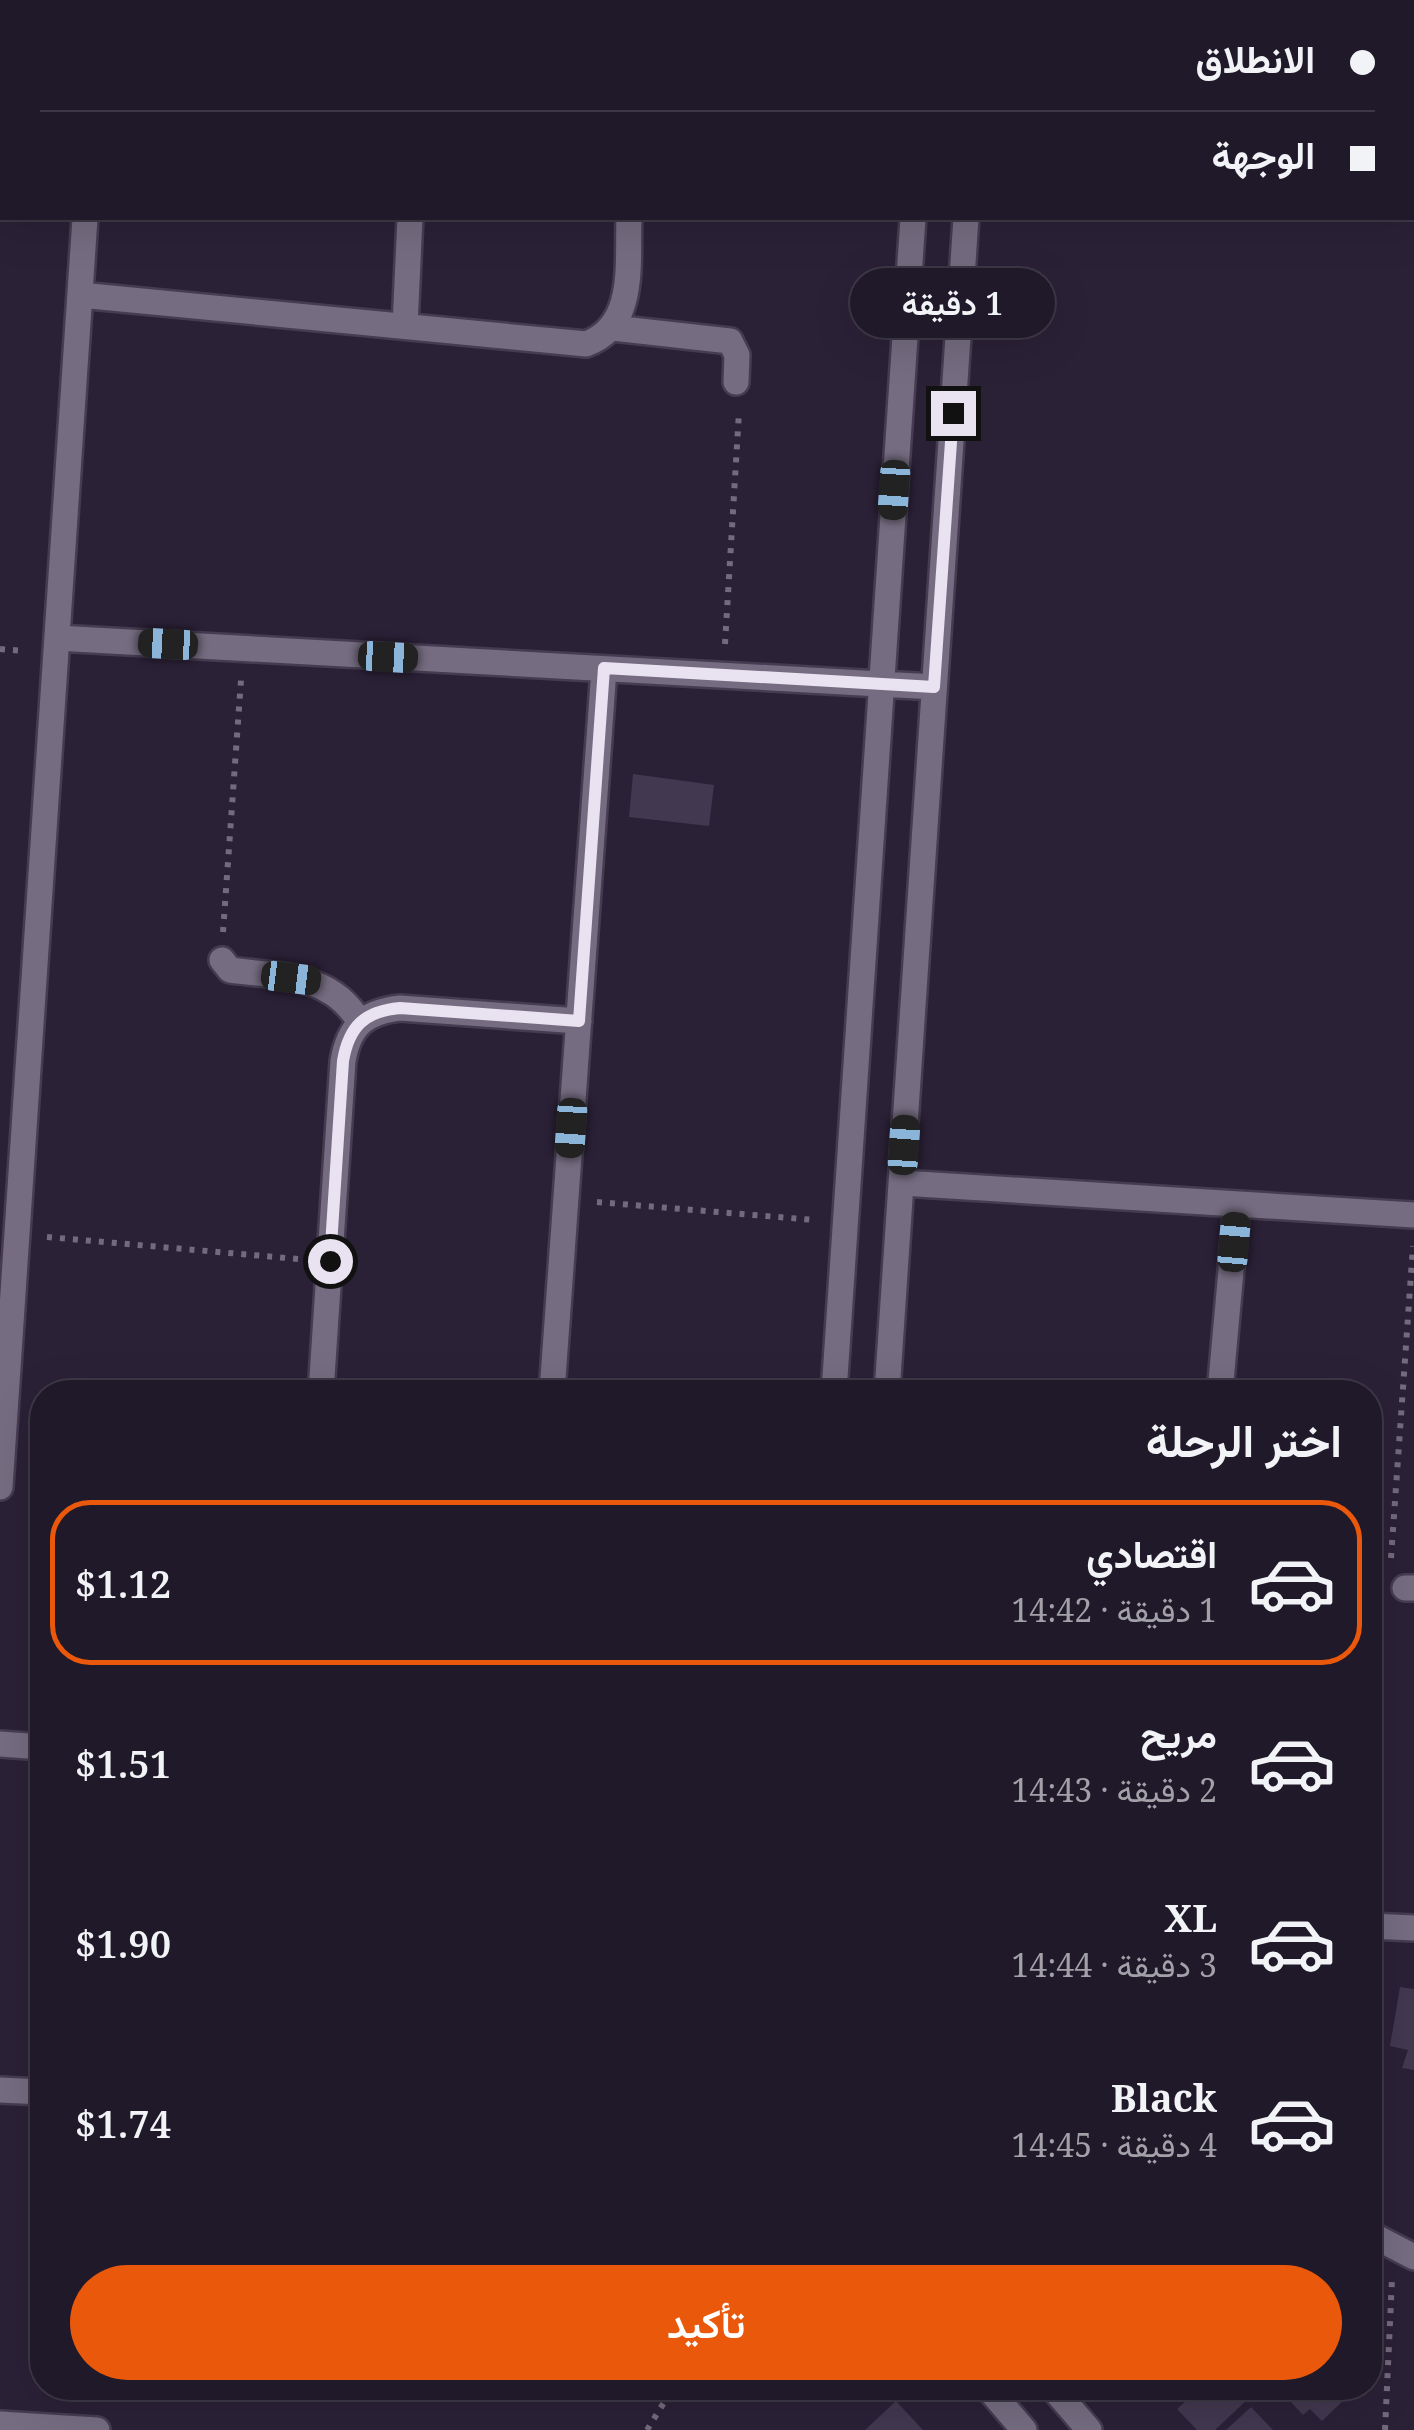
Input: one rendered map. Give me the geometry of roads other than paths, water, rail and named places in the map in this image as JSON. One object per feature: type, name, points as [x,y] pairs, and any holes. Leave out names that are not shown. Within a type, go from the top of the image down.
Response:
[{"type":"street","points":[[0,1487],[85,220]]},
{"type":"street","points":[[405,326],[410,220]]},
{"type":"street","points":[[613,328],[625,296],[629,220]]},
{"type":"street","points":[[835,1380],[913,220]]},
{"type":"street","points":[[888,1380],[966,220]]},
{"type":"street","points":[[80,295],[586,344],[613,328],[730,341],[736,355],[736,382]]},
{"type":"street","points":[[57,638],[934,687]]},
{"type":"street","points":[[553,1380],[604,668]]},
{"type":"street","points":[[222,960],[230,970],[322,982],[337,992],[359,1022]]},
{"type":"street","points":[[322,1380],[343,1061],[347,1040],[359,1022],[378,1010],[400,1008],[579,1021]]},
{"type":"street","points":[[902,1183],[1414,1215]]},
{"type":"street","points":[[1221,1380],[1237,1204]]},
{"type":"street","points":[[0,1744],[30,1746]]},
{"type":"street","points":[[1382,1927],[1414,1928]]},
{"type":"street","points":[[0,2090],[30,2091]]},
{"type":"street","points":[[1382,2241],[1404,2253]]},
{"type":"street","points":[[998,2400],[1024,2430]]},
{"type":"street","points":[[1063,2400],[1089,2430]]},
{"type":"street","points":[[0,2424],[97,2430]]}]
